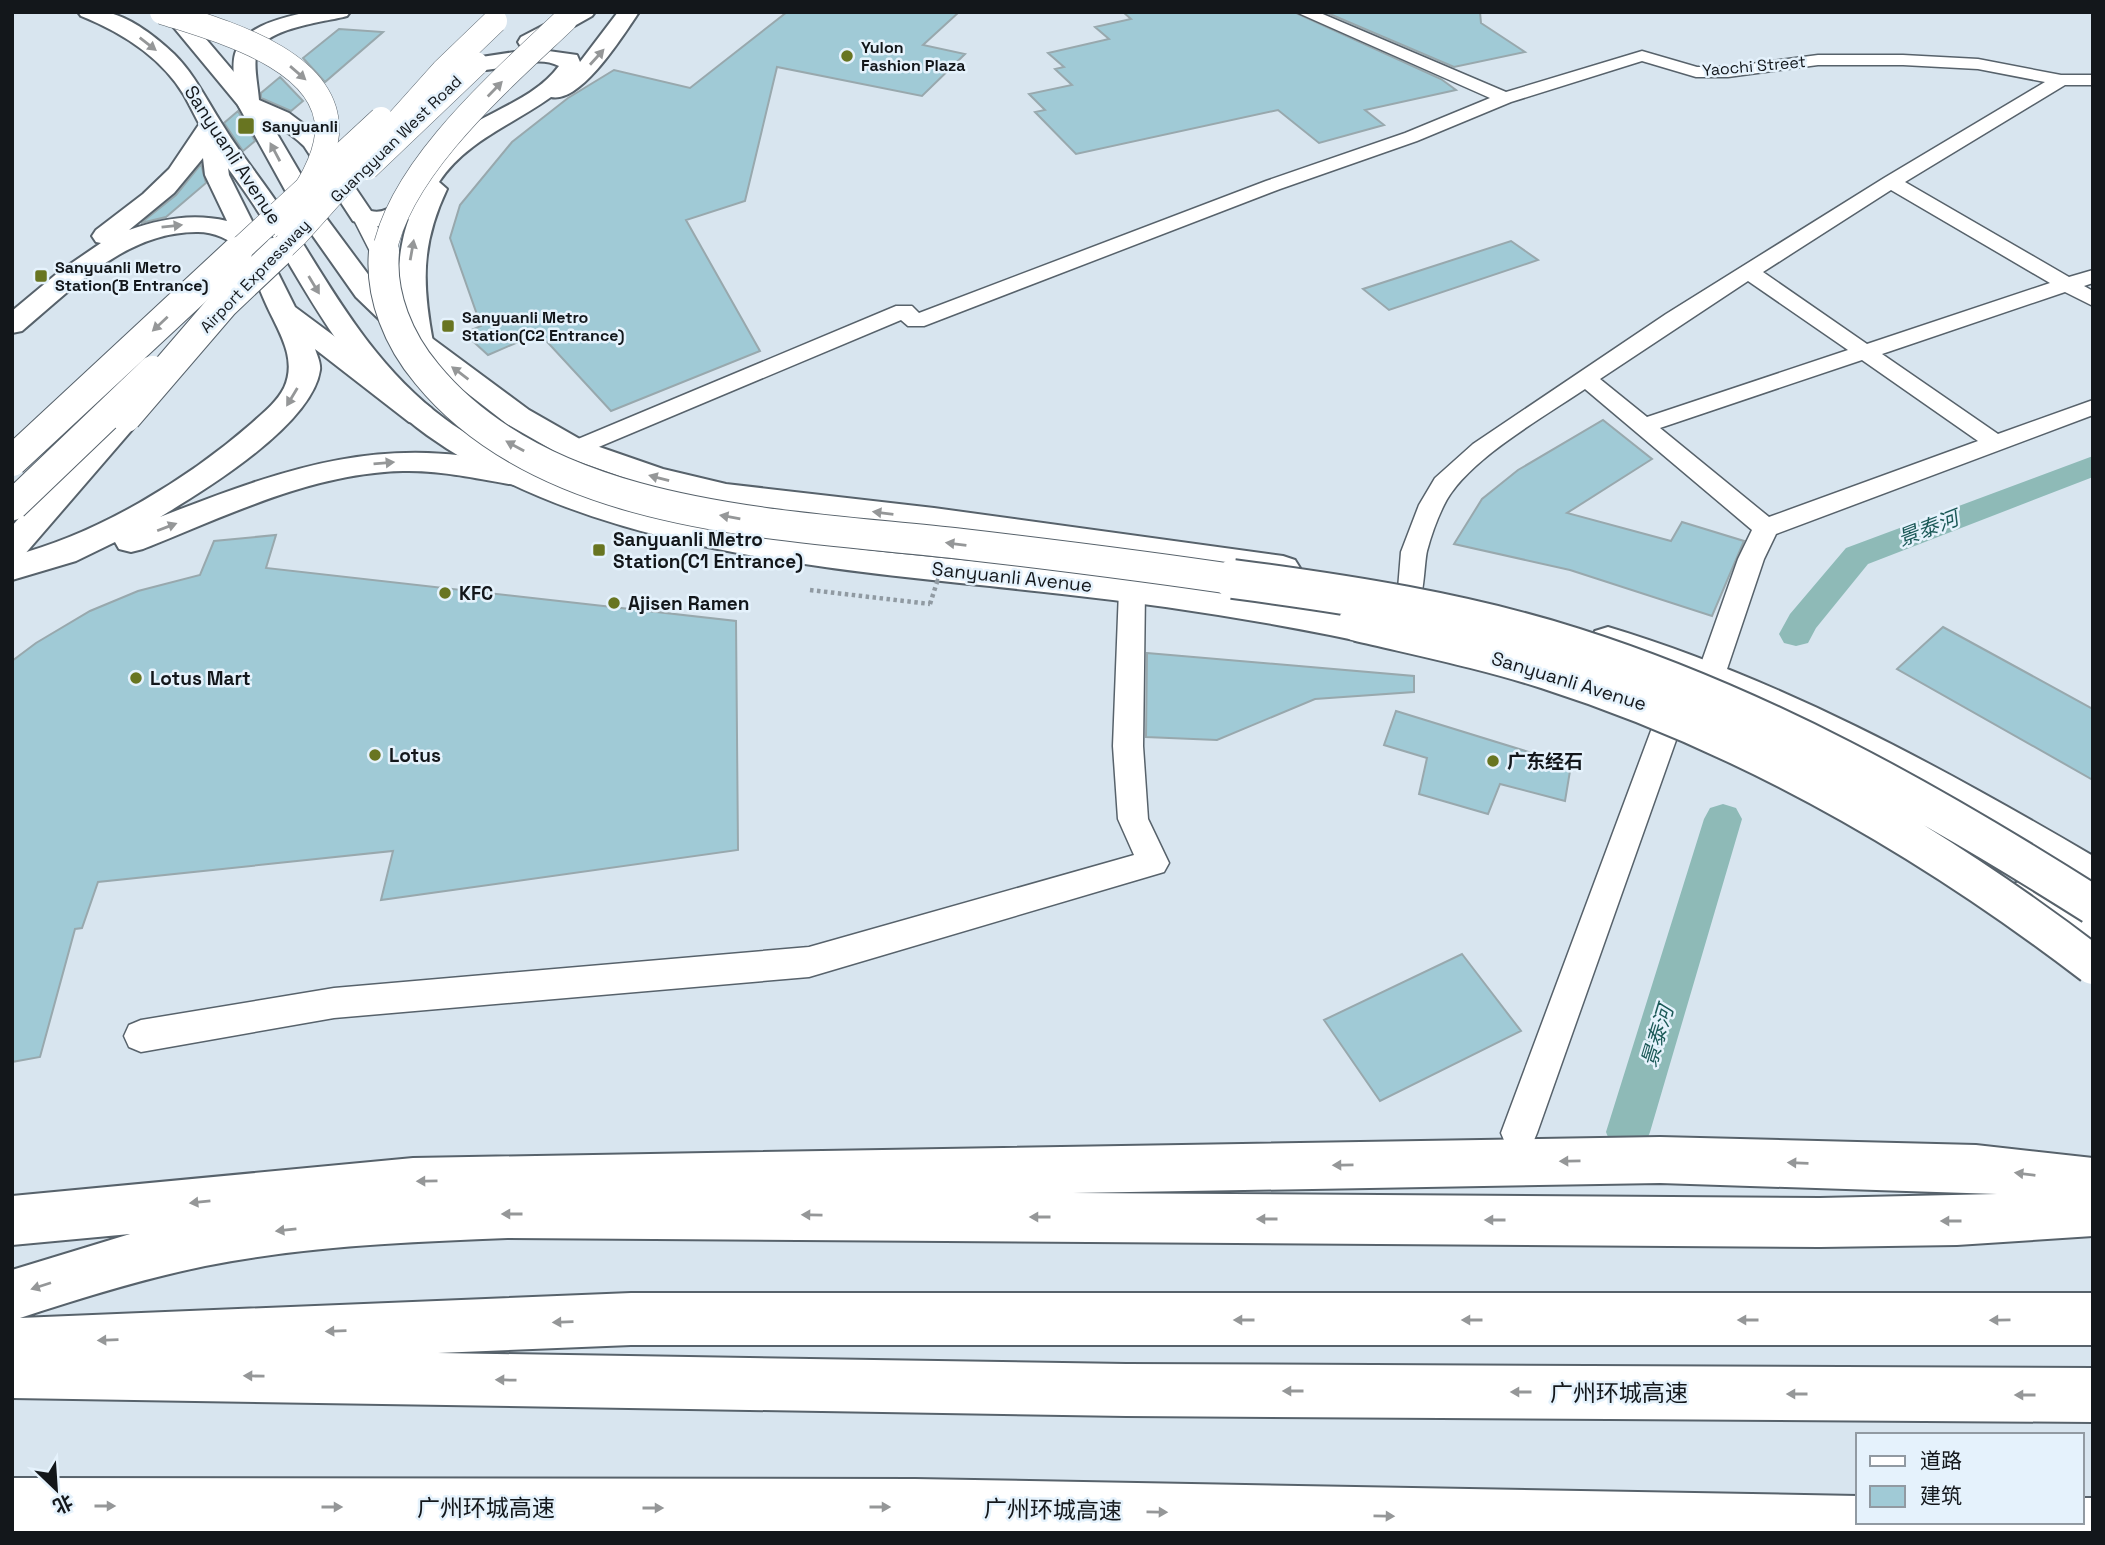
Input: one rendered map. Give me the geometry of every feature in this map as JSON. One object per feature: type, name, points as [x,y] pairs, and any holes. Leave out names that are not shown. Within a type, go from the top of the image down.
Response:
[{"type":"main road","name":"Sanyuanli Avenue","points":[[88,12],[122,26],[160,53],[189,86],[210,125],[270,211],[342,330],[374,371],[420,415],[466,447],[515,475],[620,513],[699,534],[863,559],[1132,590],[1380,632],[1502,661],[1672,712],[1773,755],[1947,850],[2093,939]]},
{"type":"main road","points":[[162,12],[239,39]]},
{"type":"main road","name":"Sanyuanli Avenue","points":[[171,12],[200,43],[248,103],[293,185],[339,257],[373,298],[419,342],[518,417],[574,449],[656,478],[726,494],[1161,550],[1411,589],[1600,638],[1710,675],[1840,733],[1913,772],[2093,877]]},
{"type":"main road","points":[[179,12],[287,64],[314,88],[326,110],[327,131],[318,165],[282,227],[224,303]]},
{"type":"main road","points":[[195,12],[222,20],[242,22],[315,12]]},
{"type":"main road","points":[[340,12],[271,29],[254,38],[245,55],[248,103],[303,132],[362,216],[384,220],[409,209],[434,167],[447,154],[553,84],[570,65],[569,60],[547,56],[511,57],[476,64]]},
{"type":"main road","name":"Guangyuan West Road","points":[[12,461],[444,61],[505,12]]},
{"type":"main road","name":"Airport Expressway","points":[[12,547],[224,303],[297,234],[443,71],[505,12]]},
{"type":"main road","points":[[419,342],[409,284],[410,264],[422,212],[438,184],[469,151],[580,75],[605,49],[629,12]]},
{"type":"main road","points":[[476,64],[540,37],[569,14]]},
{"type":"main road","points":[[569,14],[442,143],[413,180],[395,216],[386,244],[385,291],[392,315],[419,366],[459,408],[509,444],[578,477],[613,489],[733,517],[1222,577],[1370,600],[1496,626],[1601,657],[1716,701],[1849,762],[1950,817],[2093,905]]},
{"type":"main road","name":"Guangyuan West Road","points":[[13,505],[476,64],[569,14]]},
{"type":"main road","points":[[12,568],[90,542],[132,521],[222,462],[275,421],[293,399],[305,370],[299,344],[217,175],[210,125]]},
{"type":"main road","points":[[12,308],[162,191],[195,155],[210,125]]},
{"type":"main road","points":[[12,325],[100,254],[137,234],[173,226],[217,225],[232,229],[250,245]]},
{"type":"main road","points":[[284,312],[420,415]]},
{"type":"main road","points":[[12,521],[126,417]]},
{"type":"main road","points":[[12,587],[215,509],[344,468],[388,462],[426,461],[515,475]]},
{"type":"main road","points":[[1024,552],[1298,607],[1498,656],[1644,704],[1755,751],[1865,810],[2015,905],[2093,965]]},
{"type":"main road","points":[[12,1221],[413,1182],[569,1178],[1660,1160],[1976,1168],[2093,1182]]},
{"type":"main road","points":[[12,1295],[159,1251],[226,1236],[387,1219],[479,1214],[1994,1221],[2093,1212]]},
{"type":"main road","points":[[12,1344],[631,1319],[2093,1319]]},
{"type":"main road","name":"广州环城高速","points":[[12,1372],[1126,1390],[2093,1395]]},
{"type":"main road","name":"广州环城高速","points":[[12,1506],[915,1507],[1818,1524],[2093,1526]]},
{"type":"street","points":[[1304,12],[1505,99]]},
{"type":"street","name":"Yaochi Street","points":[[574,449],[904,311],[916,321],[1273,185],[1411,137],[1505,99],[1642,56],[1696,72],[1728,72],[1818,60],[1903,60],[1978,64],[2061,80],[2093,79]]},
{"type":"street","points":[[1380,632],[1392,624],[1405,608],[1411,589],[1414,552],[1422,524],[1444,484],[1480,449],[1584,377],[1749,272],[1891,182],[2061,80]]},
{"type":"street","points":[[1891,182],[2093,300]]},
{"type":"street","points":[[362,216],[395,279],[419,342]]},
{"type":"street","points":[[1749,272],[1996,443]]},
{"type":"street","points":[[1643,426],[2093,276]]},
{"type":"street","points":[[1584,377],[1766,528]]},
{"type":"street","points":[[1710,675],[1751,559],[1766,528],[2093,407]]},
{"type":"street","points":[[141,1036],[334,1003],[809,962],[1153,863],[1133,819],[1128,746],[1132,590]]},
{"type":"street","points":[[1519,1133],[1672,712]]},
{"type":"path","points":[[810,590],[930,604]]},
{"type":"building","points":[[787,12],[959,12],[923,45],[965,54],[922,96],[777,67],[745,201],[686,220],[760,351],[611,411],[539,333],[488,355],[464,333],[481,326],[450,238],[460,205],[512,142],[568,98],[614,70],[690,88]]},
{"type":"building","points":[[1123,12],[1294,12],[1441,79],[1456,90],[1365,110],[1384,125],[1319,143],[1278,110],[1076,154],[1035,112],[1045,110],[1029,94],[1072,85],[1055,69],[1064,67],[1048,53],[1109,39],[1095,27],[1131,19]]},
{"type":"building","points":[[1325,12],[1480,12],[1481,23],[1525,52],[1454,67]]},
{"type":"building","points":[[339,29],[383,32],[325,82],[303,58]]},
{"type":"building","points":[[280,77],[303,101],[291,111],[261,98],[261,93]]},
{"type":"building","points":[[238,111],[255,141],[243,151],[224,123]]},
{"type":"building","points":[[201,164],[206,183],[166,217],[141,223],[176,195]]},
{"type":"building","points":[[1511,241],[1538,260],[1389,310],[1363,289]]},
{"type":"building","points":[[1603,420],[1652,459],[1567,513],[1671,541],[1682,522],[1744,541],[1712,616],[1570,570],[1454,544],[1482,499],[1518,470]]},
{"type":"building","name":"Lotus","points":[[276,535],[266,568],[736,621],[738,850],[381,900],[393,851],[98,882],[82,928],[75,929],[40,1057],[12,1062],[12,661],[36,643],[90,611],[138,591],[200,575],[214,541]]},
{"type":"building","points":[[1943,627],[2093,709],[2093,780],[1897,669]]},
{"type":"building","points":[[1147,653],[1414,676],[1414,692],[1315,699],[1217,740],[1146,737]]},
{"type":"building","name":"广东经石","points":[[1396,711],[1571,765],[1565,801],[1500,784],[1488,814],[1419,794],[1427,758],[1384,745]]},
{"type":"building","points":[[1462,954],[1521,1031],[1380,1101],[1324,1020]]},
{"type":"waterway","name":"景泰河","points":[[1796,634],[1802,622],[1857,556],[2093,466]]},
{"type":"waterway","name":"景泰河","points":[[1628,1132],[1723,819]]},
{"type":"place","name":"Yulon Fashion Plaza","points":[[847,56]]},
{"type":"place","name":"Sanyuanli","points":[[246,126]]},
{"type":"place","name":"Sanyuanli Metro Station(B Entrance)","points":[[41,276]]},
{"type":"place","name":"Sanyuanli Metro Station(C2 Entrance)","points":[[448,326]]},
{"type":"place","name":"Sanyuanli Metro Station(C1 Entrance)","points":[[599,550]]},
{"type":"place","name":"KFC","points":[[445,593]]},
{"type":"place","name":"Ajisen Ramen","points":[[614,603]]},
{"type":"place","name":"Lotus Mart","points":[[136,678]]},
{"type":"place","name":"Lotus","points":[[375,755]]},
{"type":"place","name":"广东经石","points":[[1493,761]]}]
